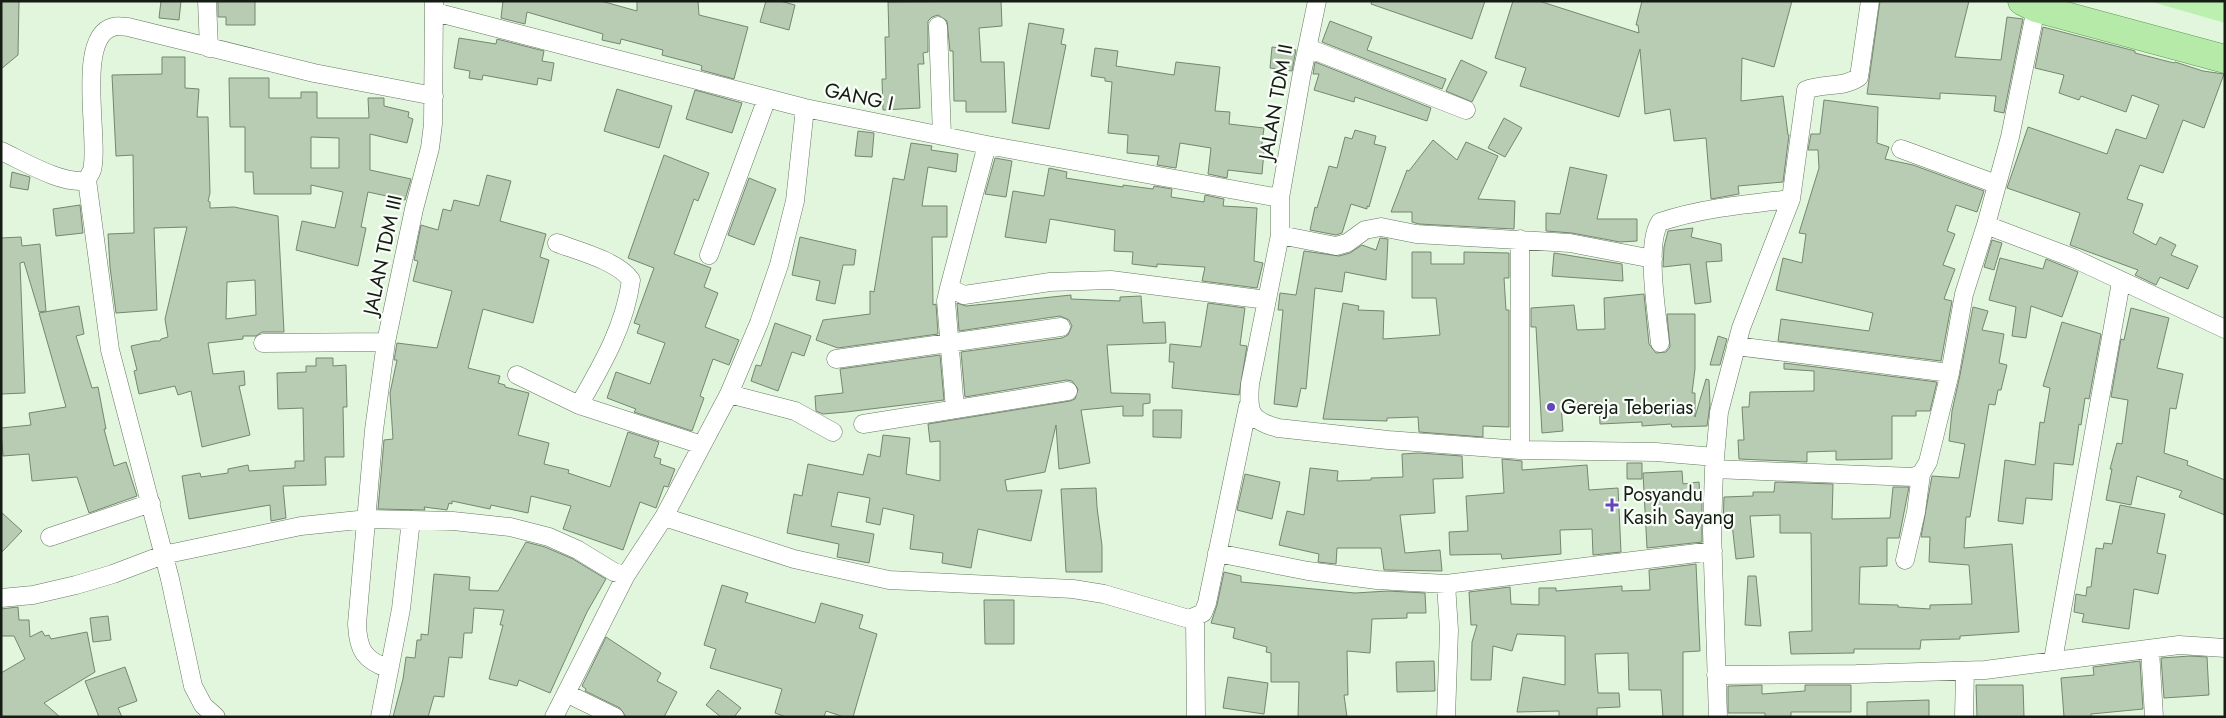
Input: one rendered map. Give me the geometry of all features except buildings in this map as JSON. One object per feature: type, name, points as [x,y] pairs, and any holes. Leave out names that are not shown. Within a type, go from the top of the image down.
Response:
[{"type":"main road","points":[[2029,4],[2225,59]]},
{"type":"street","points":[[207,1],[209,48]]},
{"type":"street","name":"JALAN TDM II","points":[[1196,618],[1203,613],[1207,603],[1248,406],[1250,384],[1280,235],[1281,204],[1317,1]]},
{"type":"street","points":[[1718,717],[1713,551],[1714,463],[1719,412],[1736,346],[1791,199],[1806,90],[1852,82],[1859,76],[1870,1]]},
{"type":"street","points":[[1905,560],[1916,512],[1921,474],[1928,462],[1950,373],[1964,294],[1986,225],[2012,129],[2029,4]]},
{"type":"street","name":"JALAN TDM III","points":[[389,669],[377,665],[365,656],[358,640],[357,624],[368,519],[374,430],[386,342],[414,209],[430,148],[434,96],[434,7]]},
{"type":"street","name":"GANG I","points":[[434,7],[805,108],[1281,204]]},
{"type":"street","points":[[216,717],[203,705],[193,686],[170,579],[110,350],[87,180],[92,170],[94,147],[91,71],[96,45],[105,32],[113,26],[128,27],[314,73],[434,96]]},
{"type":"street","points":[[938,26],[942,136]]},
{"type":"street","points":[[1308,48],[1466,110]]},
{"type":"street","points":[[709,255],[767,98]]},
{"type":"street","points":[[554,717],[626,575],[664,517],[729,394],[759,323],[779,265],[795,201],[805,108]]},
{"type":"street","points":[[955,409],[946,301],[987,145]]},
{"type":"street","points":[[1901,149],[1996,184]]},
{"type":"street","points":[[1,151],[64,179],[77,183],[87,180]]},
{"type":"street","points":[[1660,342],[1653,259],[1654,232],[1660,222],[1681,215],[1791,199]]},
{"type":"street","points":[[1986,225],[2073,258],[2225,329]]},
{"type":"street","points":[[1280,235],[1336,246],[1347,243],[1366,230],[1381,227],[1416,234],[1570,243],[1653,259]]},
{"type":"street","points":[[1520,239],[1520,450]]},
{"type":"street","points":[[557,242],[617,267],[627,274],[631,280],[623,318],[611,348],[579,405]]},
{"type":"street","points":[[948,288],[964,295],[1050,282],[1111,280],[1267,300]]},
{"type":"street","points":[[2053,660],[2121,282]]},
{"type":"street","points":[[836,360],[1061,327]]},
{"type":"street","points":[[263,343],[386,342]]},
{"type":"street","points":[[1736,346],[1950,373]]},
{"type":"street","points":[[517,375],[579,405],[702,445]]},
{"type":"street","points":[[863,424],[1068,391]]},
{"type":"street","points":[[729,394],[795,411],[833,432]]},
{"type":"street","points":[[1248,406],[1256,418],[1263,424],[1278,428],[1388,440],[1520,450],[1656,452],[1714,463],[1913,476],[1921,474]]},
{"type":"street","points":[[50,537],[150,503]]},
{"type":"street","points":[[664,517],[794,559],[889,580],[1073,589],[1104,594],[1189,619],[1196,618],[1196,717]]},
{"type":"street","points":[[1,598],[33,595],[76,585],[113,574],[163,555],[301,526],[368,519],[453,521],[510,527],[549,537],[578,550],[614,572],[626,575]]},
{"type":"street","points":[[380,717],[401,609],[411,520]]},
{"type":"street","points":[[1217,552],[1308,571],[1378,580],[1446,584],[1713,551]]},
{"type":"street","points":[[1446,584],[1449,630],[1446,717]]},
{"type":"street","points":[[1716,676],[1964,671],[2150,649],[2196,645],[2225,648]]},
{"type":"street","points":[[2150,649],[2154,717]]},
{"type":"street","points":[[1964,671],[1964,717]]},
{"type":"street","points":[[566,693],[615,717]]},
{"type":"green space","points":[[2149,1],[2225,1],[2225,23]]},
{"type":"place","name":"Gereja Teberias","points":[[1551,407]]},
{"type":"place","name":"Posyandu Kasih Sayang","points":[[1612,505]]}]
